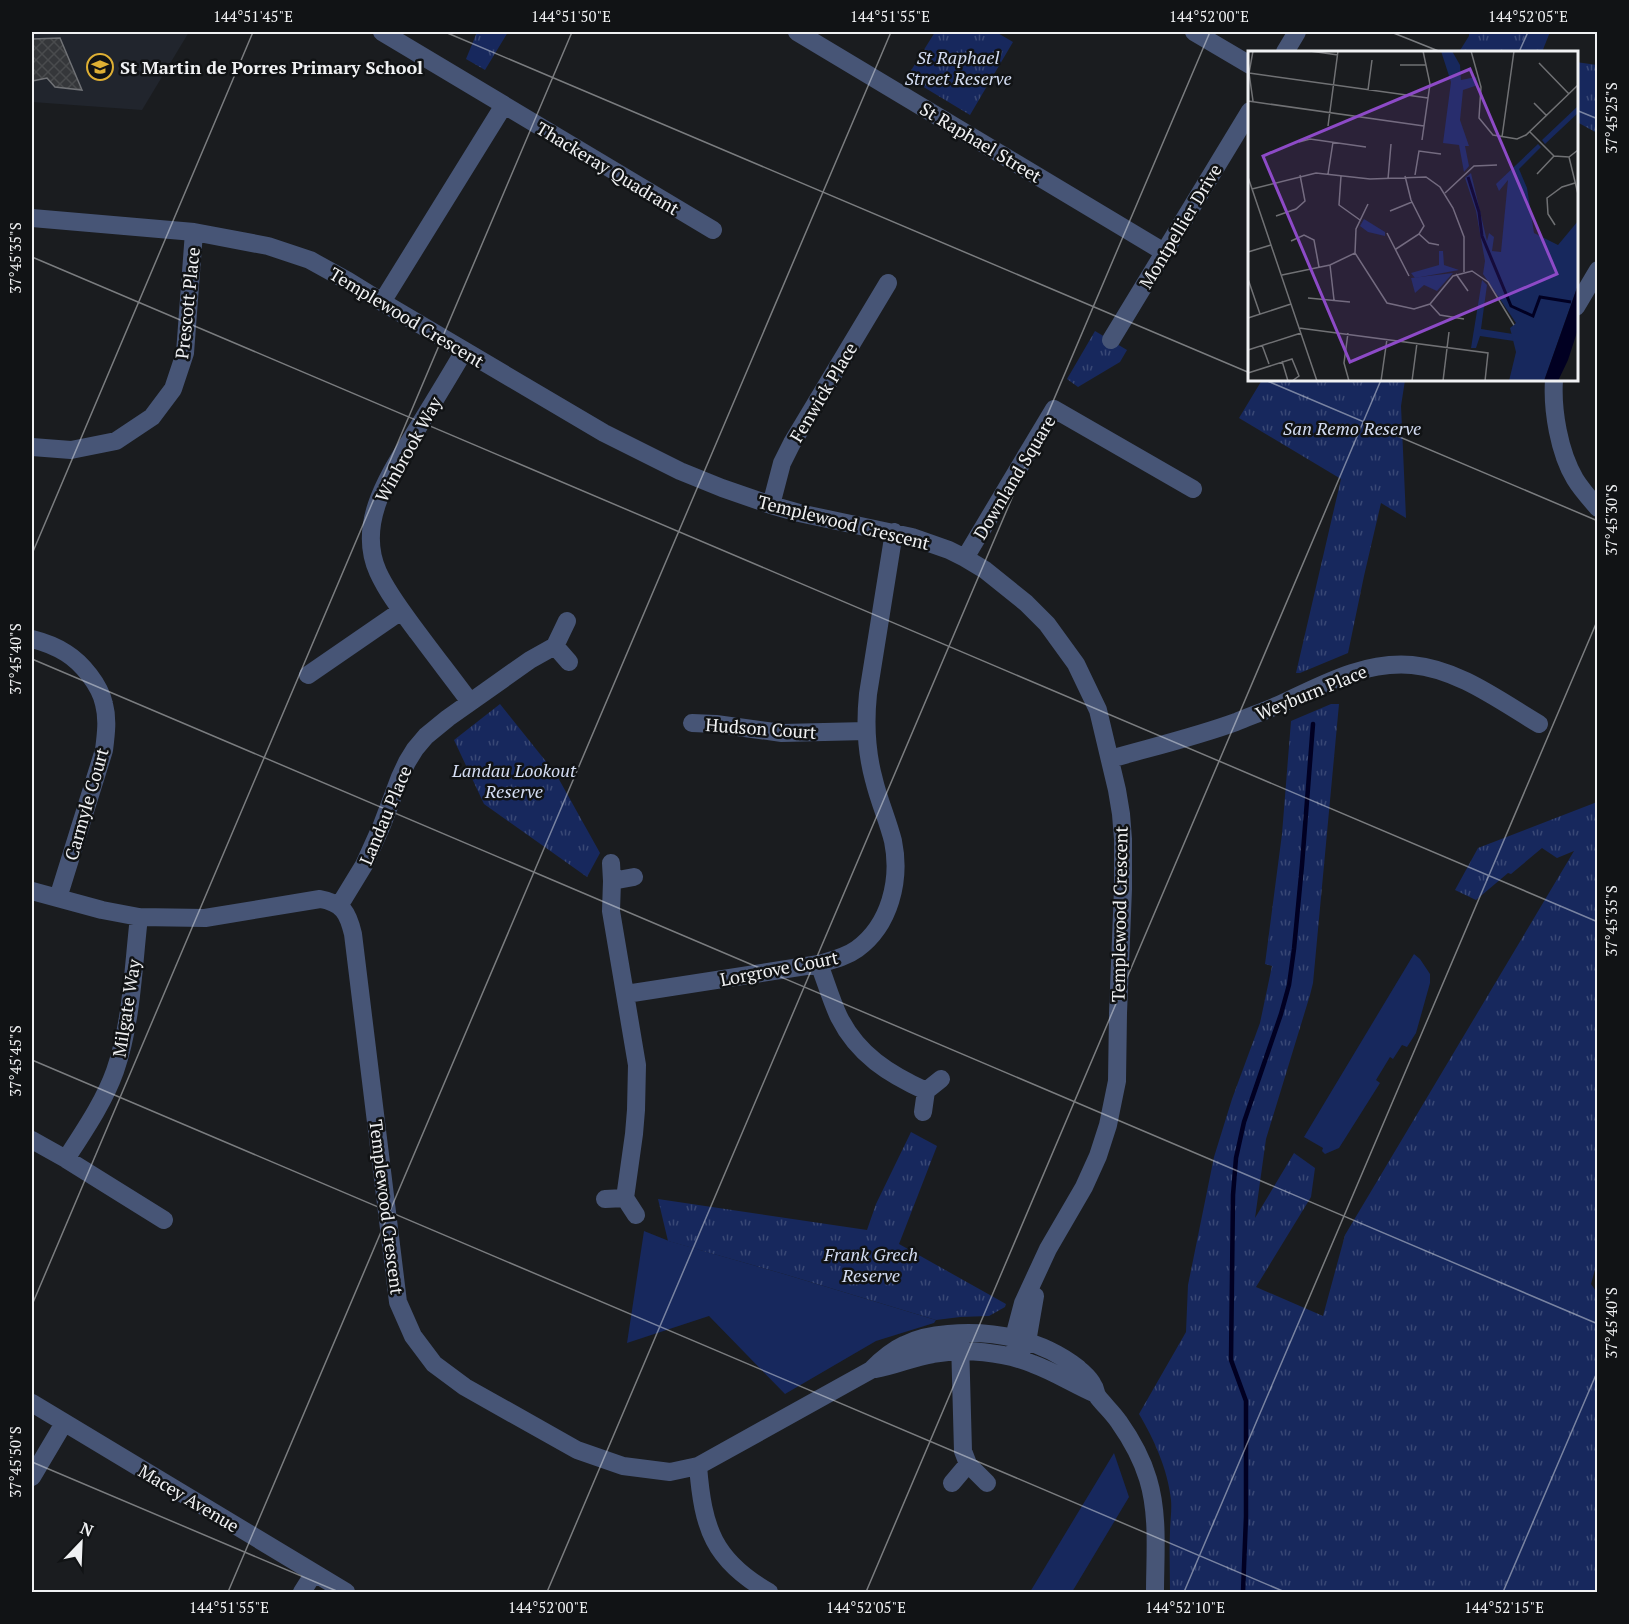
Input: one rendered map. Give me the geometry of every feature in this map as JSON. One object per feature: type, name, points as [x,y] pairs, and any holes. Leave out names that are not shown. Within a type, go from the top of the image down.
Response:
[{"type":"street","name":"Thackeray Quadrant","points":[[382,32],[713,231]]},
{"type":"street","name":"St Raphael Street","points":[[797,32],[1164,252]]},
{"type":"street","points":[[1194,32],[1248,64]]},
{"type":"street","points":[[1286,51],[1297,32]]},
{"type":"street","points":[[382,302],[504,105]]},
{"type":"street","name":"Montpellier Drive","points":[[1111,340],[1248,114]]},
{"type":"street","name":"Templewood Crescent","points":[[32,218],[194,232],[268,246],[310,260],[604,433],[651,458],[722,488],[771,505],[816,517],[894,532],[930,543],[965,558],[985,570],[1026,603],[1047,624],[1076,664],[1098,710],[1117,790],[1123,839],[1116,1093],[1104,1138],[1092,1170],[1048,1249],[1023,1303],[1021,1340],[1017,1358],[960,1343]]},
{"type":"street","name":"Prescott Place","points":[[32,447],[71,450],[116,441],[152,417],[174,389],[185,353],[194,232]]},
{"type":"street","points":[[1578,304],[1598,270]]},
{"type":"street","name":"Fenwick Place","points":[[771,505],[782,463],[792,443],[888,283]]},
{"type":"street","name":"Winbrook Way","points":[[464,351],[383,488],[372,523],[373,556],[378,572],[401,611],[470,702]]},
{"type":"street","points":[[1554,381],[1553,398],[1559,441],[1574,477],[1598,508]]},
{"type":"street","name":"Downland Square","points":[[965,558],[1054,409],[1193,489]]},
{"type":"street","name":"Lorgrove Court","points":[[626,994],[819,964],[848,955],[866,941],[882,922],[892,897],[895,869],[893,842],[873,780],[866,731],[868,694],[894,532]]},
{"type":"street","points":[[308,675],[401,611]]},
{"type":"street","points":[[567,621],[555,646],[569,662]]},
{"type":"street","name":"Carmyle Court","points":[[32,639],[50,644],[68,654],[95,683],[104,702],[106,725],[104,750],[58,898]]},
{"type":"street","name":"Landau Place","points":[[339,906],[374,846],[407,762],[426,736],[530,660],[555,646]]},
{"type":"street","name":"Weyburn Place","points":[[1110,759],[1233,723],[1340,676],[1386,665],[1418,666],[1452,675],[1486,692],[1539,724]]},
{"type":"street","name":"Hudson Court","points":[[692,723],[782,733],[866,731]]},
{"type":"street","points":[[634,877],[612,872],[611,911],[635,1049],[637,1088],[634,1134],[625,1198],[636,1215]]},
{"type":"street","points":[[32,891],[102,910],[139,917],[205,918],[320,899],[339,906]]},
{"type":"street","name":"Templewood Crescent","points":[[339,906],[349,917],[353,934],[398,1302],[412,1336],[434,1364],[465,1387],[577,1450],[623,1466],[670,1472],[698,1466],[872,1370],[889,1367],[991,1334],[1021,1340]]},
{"type":"street","name":"Milgate Way","points":[[66,1159],[96,1111],[115,1072],[126,1025],[139,917]]},
{"type":"street","points":[[819,964],[840,1017],[862,1049],[879,1066],[892,1074],[933,1085],[923,1112]]},
{"type":"street","points":[[32,1140],[164,1220]]},
{"type":"street","points":[[605,1199],[625,1198]]},
{"type":"street","points":[[1021,1340],[1064,1359],[1078,1369],[1091,1380],[1096,1394]]},
{"type":"street","points":[[960,1343],[963,1451],[968,1464],[987,1483]]},
{"type":"street","points":[[1017,1358],[1096,1394],[1119,1421],[1129,1438],[1148,1478],[1155,1522],[1155,1593]]},
{"type":"street","name":"Macey Avenue","points":[[32,1403],[346,1593]]},
{"type":"street","points":[[32,1477],[64,1423]]},
{"type":"street","points":[[952,1483],[968,1464]]},
{"type":"street","points":[[698,1466],[705,1516],[715,1544],[743,1576],[769,1593]]},
{"type":"street","points":[[302,1593],[314,1573]]},
{"type":"shaded area","name":"St Martin de Porres Primary School","points":[[32,32],[189,32],[142,110],[32,102]]},
{"type":"green space","points":[[477,32],[508,32],[485,70],[466,59]]},
{"type":"green space","name":"St Raphael Street Reserve","points":[[935,32],[996,32],[1013,42],[970,115],[907,77]]},
{"type":"green space","points":[[1469,32],[1550,32],[1542,51],[1460,51]]},
{"type":"green space","points":[[1578,62],[1597,65],[1597,133],[1578,123]]},
{"type":"green space","points":[[1095,331],[1127,350],[1120,362],[1078,387],[1067,379]]},
{"type":"green space","name":"San Remo Reserve","points":[[1261,381],[1405,381],[1401,406],[1406,518],[1381,503],[1348,653],[1300,673],[1296,673],[1341,479],[1239,418]]},
{"type":"green space","name":"Landau Lookout Reserve","points":[[500,704],[556,774],[600,853],[587,877],[484,804],[454,740]]},
{"type":"green space","points":[[1331,704],[1339,704],[1313,983],[1266,1139],[1255,1218],[1294,1153],[1315,1168],[1311,1197],[1256,1287],[1323,1316],[1345,1235],[1574,851],[1557,858],[1542,848],[1476,900],[1455,890],[1478,848],[1597,802],[1598,1259],[1591,1284],[1598,1294],[1597,1592],[1170,1592],[1171,1504],[1167,1477],[1150,1434],[1139,1414],[1186,1332],[1188,1285],[1214,1157],[1232,1099],[1260,1023],[1272,966],[1265,964],[1282,834],[1291,721]]},
{"type":"green space","points":[[1414,954],[1430,974],[1430,983],[1416,1033],[1407,1047],[1402,1045],[1393,1059],[1390,1057],[1376,1080],[1380,1083],[1339,1148],[1325,1154],[1322,1151],[1323,1148],[1304,1137]]},
{"type":"green space","name":"Frank Grech Reserve","points":[[911,1132],[937,1146],[899,1244],[1006,1304],[1005,1307],[989,1316],[936,1320],[668,1241],[658,1199],[867,1230],[876,1204]]},
{"type":"green space","points":[[644,1231],[669,1241],[936,1320],[934,1323],[876,1341],[785,1394],[709,1316],[627,1343]]},
{"type":"green space","points":[[1114,1453],[1129,1497],[1072,1592],[1030,1592]]},
{"type":"building","points":[[60,38],[82,90],[55,87],[47,78],[32,81],[32,39]]},
{"type":"waterway","points":[[1243,1592],[1246,1517],[1246,1401],[1231,1360],[1233,1195],[1236,1158],[1244,1122],[1289,985],[1302,865],[1313,724]]},
{"type":"place","name":"St Martin de Porres Primary School","points":[[100,67]]}]
